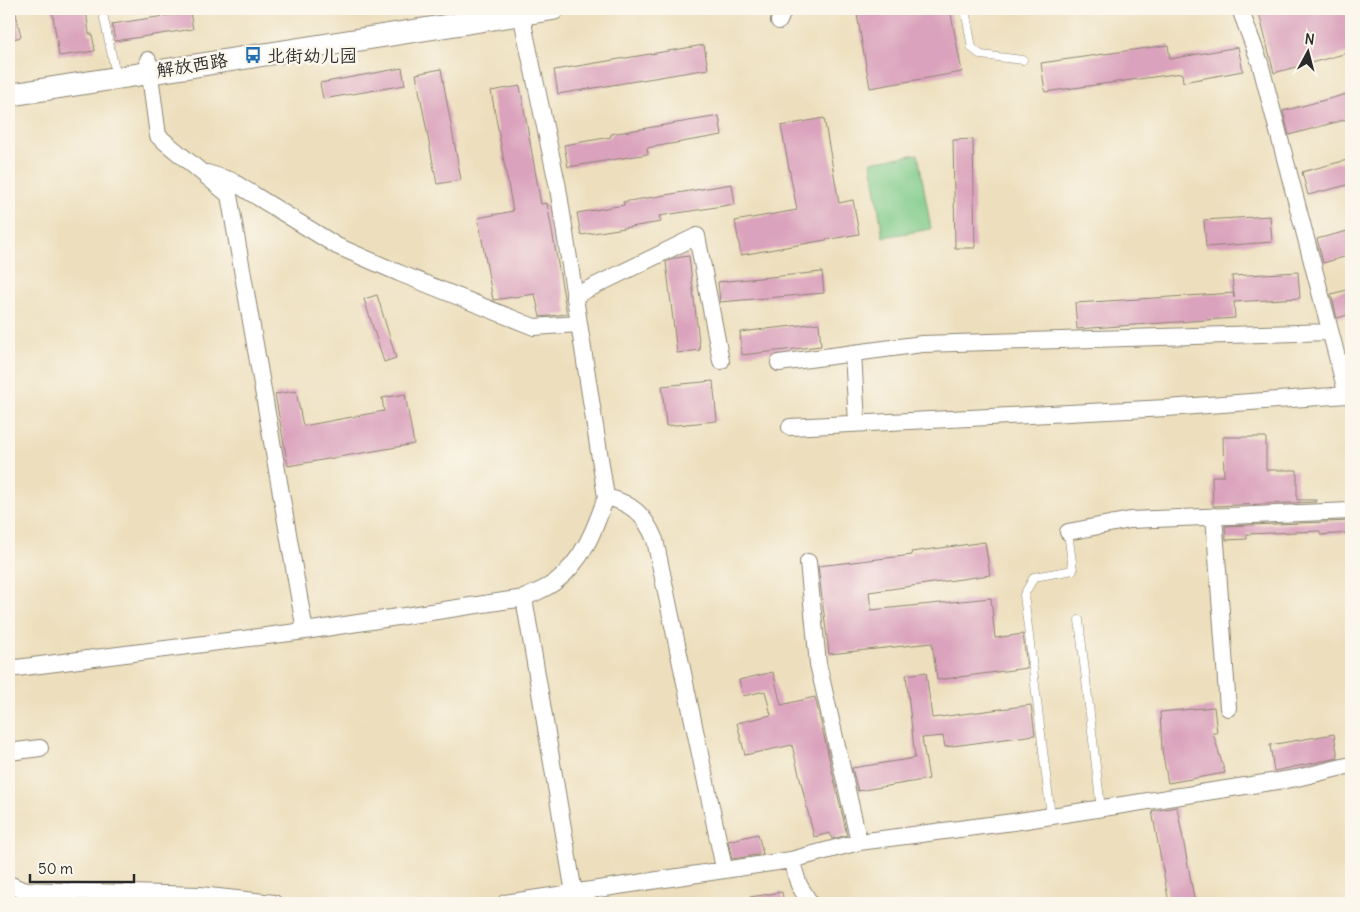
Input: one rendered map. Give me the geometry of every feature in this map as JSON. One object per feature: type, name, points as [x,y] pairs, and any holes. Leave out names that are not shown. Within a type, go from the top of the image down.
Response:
[{"type":"street","name":"解放西路","points":[[149,66],[475,9]]},
{"type":"street","name":"解放西路","points":[[9,83],[115,71],[521,11],[554,9]]},
{"type":"street","points":[[790,427],[1167,408],[1349,396],[1330,332],[1260,63],[1240,9]]},
{"type":"street","points":[[9,669],[305,631],[524,598],[554,583],[579,559],[595,529],[606,497],[558,188],[521,11]]},
{"type":"street","points":[[149,66],[158,136],[229,195],[305,631]]},
{"type":"street","name":"解放西路","points":[[9,95],[115,71]]},
{"type":"street","points":[[196,169],[230,180],[337,246],[399,273],[534,327],[579,324]]},
{"type":"street","points":[[574,296],[697,236],[721,361]]},
{"type":"street","points":[[778,363],[922,344],[1330,332]]},
{"type":"street","points":[[854,353],[857,423]]},
{"type":"street","points":[[606,497],[623,501],[638,510],[649,524],[655,540],[724,868]]},
{"type":"street","points":[[1068,532],[1130,520],[1351,511]]},
{"type":"street","points":[[1214,516],[1228,708]]},
{"type":"street","points":[[808,562],[818,664],[859,842]]},
{"type":"street","points":[[524,598],[574,893]]},
{"type":"street","points":[[9,752],[40,748]]},
{"type":"street","points":[[505,903],[724,868],[790,860],[859,842],[1101,809],[1297,778],[1351,765]]},
{"type":"street","points":[[790,860],[799,885],[810,903]]},
{"type":"street","points":[[9,884],[22,890],[200,895],[274,903]]},
{"type":"lane","points":[[102,9],[115,71]]},
{"type":"lane","points":[[965,9],[972,48],[980,55],[1023,60]]},
{"type":"lane","points":[[1051,816],[1024,595],[1034,577],[1073,570],[1068,532]]},
{"type":"lane","points":[[1079,620],[1101,809]]},
{"type":"green space","points":[[918,154],[931,229],[883,237],[871,162]]},
{"type":"building","points":[[9,9],[15,9],[21,37],[9,40]]},
{"type":"building","points":[[52,9],[86,9],[89,34],[92,34],[95,51],[59,56]]},
{"type":"building","points":[[856,9],[950,9],[962,72],[870,88]]},
{"type":"building","points":[[1258,9],[1346,9],[1351,30],[1351,52],[1274,73]]},
{"type":"building","points":[[190,12],[193,29],[115,41],[112,24]]},
{"type":"building","points":[[704,45],[708,69],[558,94],[554,70]]},
{"type":"building","points":[[1168,45],[1170,59],[1238,47],[1243,71],[1183,82],[1182,73],[1045,92],[1041,63]]},
{"type":"building","points":[[402,68],[405,85],[323,99],[320,83]]},
{"type":"building","points":[[441,69],[461,180],[437,184],[416,74]]},
{"type":"building","points":[[520,86],[541,204],[547,203],[567,314],[540,317],[535,294],[493,300],[478,218],[513,211],[491,91]]},
{"type":"building","points":[[1351,93],[1351,118],[1289,135],[1283,111]]},
{"type":"building","points":[[719,116],[722,135],[647,148],[648,154],[568,167],[564,145],[611,137],[611,134]]},
{"type":"building","points":[[824,118],[839,203],[853,200],[859,234],[741,255],[735,221],[797,210],[781,126]]},
{"type":"building","points":[[973,139],[975,248],[955,248],[953,140]]},
{"type":"building","points":[[1351,159],[1351,184],[1308,195],[1302,172]]},
{"type":"building","points":[[732,184],[735,204],[659,216],[661,222],[581,235],[577,213],[624,205],[623,202]]},
{"type":"building","points":[[1270,216],[1272,242],[1206,247],[1204,220]]},
{"type":"building","points":[[1351,230],[1351,255],[1323,263],[1317,239]]},
{"type":"building","points":[[689,256],[700,350],[677,353],[666,262],[675,258]]},
{"type":"building","points":[[822,272],[824,293],[720,302],[718,282]]},
{"type":"building","points":[[1298,272],[1300,298],[1234,302],[1235,318],[1077,329],[1075,303],[1234,293],[1232,276]]},
{"type":"building","points":[[1351,289],[1351,314],[1337,318],[1331,294]]},
{"type":"building","points":[[377,295],[396,358],[384,362],[364,299]]},
{"type":"building","points":[[819,323],[821,346],[742,355],[740,332]]},
{"type":"building","points":[[713,381],[717,421],[666,426],[662,386]]},
{"type":"building","points":[[296,391],[303,426],[384,411],[382,398],[405,394],[414,444],[288,466],[275,394]]},
{"type":"building","points":[[1223,437],[1266,437],[1266,470],[1297,470],[1297,500],[1316,500],[1316,502],[1213,506],[1212,476],[1224,476]]},
{"type":"building","points":[[1351,521],[1351,533],[1320,535],[1320,531],[1247,534],[1247,539],[1226,540],[1225,526]]},
{"type":"building","points":[[985,542],[990,575],[869,592],[871,610],[991,598],[995,638],[1023,634],[1027,668],[937,680],[932,643],[829,654],[818,566],[912,555],[911,552]]},
{"type":"building","points":[[773,672],[781,705],[815,697],[847,835],[832,839],[830,833],[814,837],[792,745],[745,755],[737,723],[771,715],[765,691],[743,696],[739,680]]},
{"type":"building","points":[[926,672],[932,718],[1031,705],[1035,735],[945,747],[943,736],[922,738],[929,779],[858,791],[852,768],[915,758],[906,675]]},
{"type":"building","points":[[1214,707],[1217,733],[1213,733],[1225,773],[1168,783],[1162,750],[1160,712]]},
{"type":"building","points":[[1334,734],[1338,758],[1274,771],[1270,745]]},
{"type":"building","points":[[1177,807],[1195,903],[1169,903],[1152,811]]},
{"type":"building","points":[[758,834],[763,854],[732,859],[728,841]]},
{"type":"building","points":[[782,892],[784,903],[751,903],[750,897]]},
{"type":"place","name":"北街幼儿园","points":[[253,55]]}]
